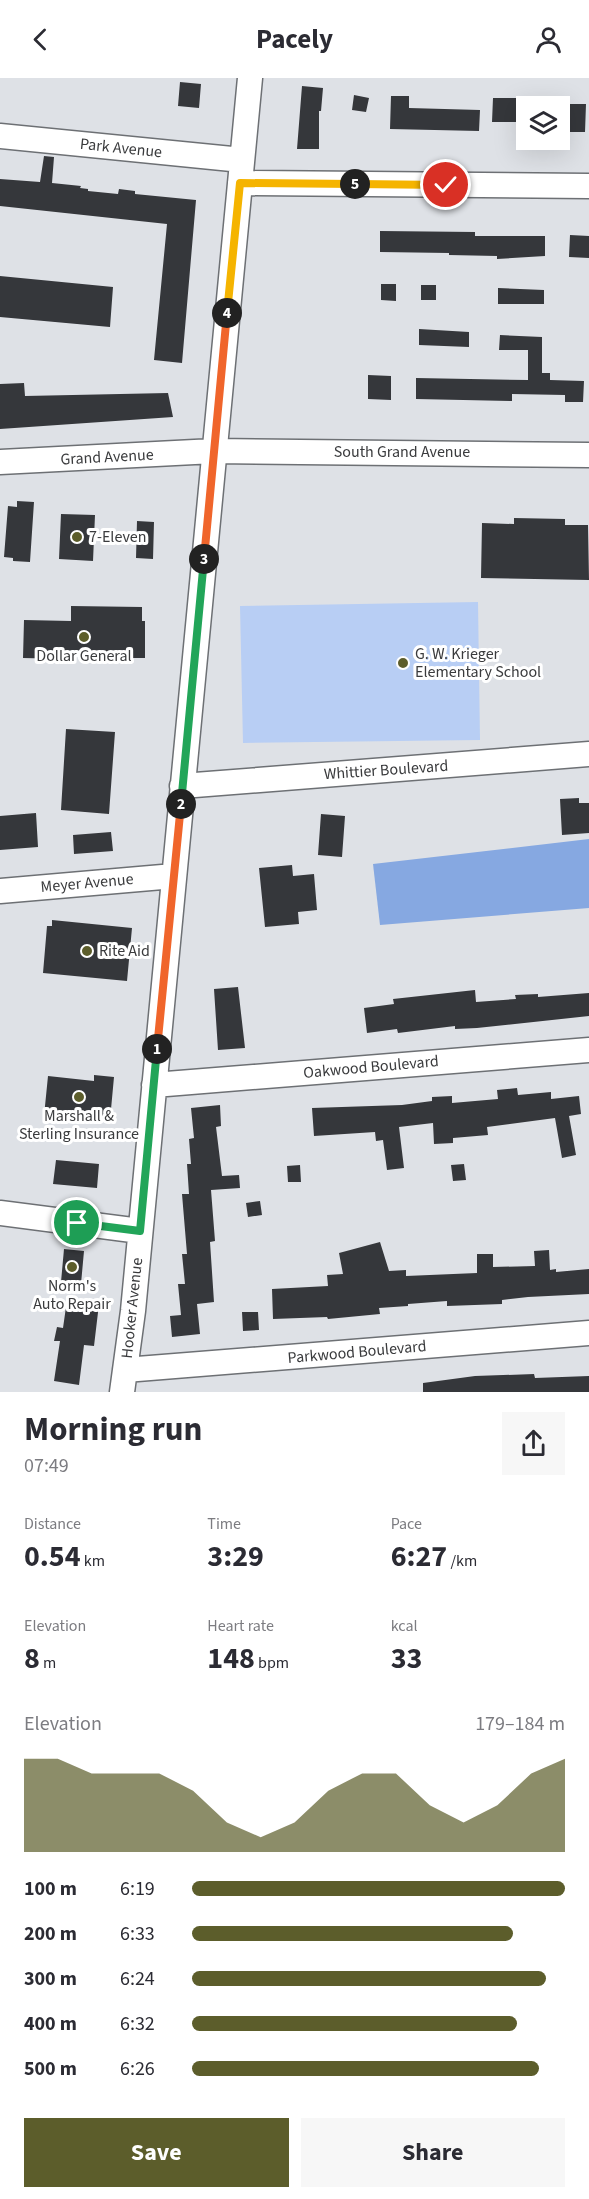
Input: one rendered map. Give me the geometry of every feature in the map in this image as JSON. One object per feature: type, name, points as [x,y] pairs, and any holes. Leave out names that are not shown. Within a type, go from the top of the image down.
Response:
[{"type":"street","name":"Hooker Avenue","points":[[124,1381],[249,78]]},
{"type":"street","name":"Park Avenue","points":[[0,136],[241,171],[589,186]]},
{"type":"street","name":"South Grand Avenue","points":[[214,451],[589,455]]},
{"type":"street","name":"Grand Avenue","points":[[0,462],[214,451]]},
{"type":"street","name":"Whittier Boulevard","points":[[182,786],[589,754]]},
{"type":"street","name":"Meyer Avenue","points":[[0,891],[174,876]]},
{"type":"street","name":"Oakwood Boulevard","points":[[154,1085],[589,1050]]},
{"type":"street","points":[[0,1213],[140,1231]]},
{"type":"street","name":"Parkwood Boulevard","points":[[124,1381],[589,1333]]},
{"type":"shaded area","points":[[478,602],[480,740],[243,743],[240,606]]},
{"type":"shaded area","points":[[589,839],[589,908],[380,925],[373,864]]},
{"type":"building","points":[[180,82],[201,84],[199,108],[178,106]]},
{"type":"building","points":[[302,86],[323,88],[321,111],[319,111],[319,149],[297,149]]},
{"type":"building","points":[[354,95],[369,98],[366,112],[352,110]]},
{"type":"building","points":[[391,96],[409,96],[409,108],[480,110],[479,131],[390,129]]},
{"type":"building","points":[[493,98],[516,98],[516,122],[492,122]]},
{"type":"building","points":[[570,104],[586,104],[585,132],[570,132]]},
{"type":"building","points":[[44,156],[54,157],[52,183],[81,186],[80,188],[88,189],[88,191],[118,194],[119,189],[135,191],[135,194],[196,200],[182,363],[154,360],[167,224],[0,206],[0,179],[40,182]]},
{"type":"building","points":[[380,231],[475,232],[475,236],[545,236],[545,256],[497,259],[497,256],[449,255],[449,253],[380,252]]},
{"type":"building","points":[[570,235],[589,236],[589,258],[569,257]]},
{"type":"building","points":[[0,276],[113,287],[110,327],[0,317]]},
{"type":"building","points":[[381,284],[396,284],[396,301],[381,300]]},
{"type":"building","points":[[421,285],[436,285],[436,300],[421,300]]},
{"type":"building","points":[[498,288],[544,290],[544,304],[498,304]]},
{"type":"building","points":[[419,329],[469,332],[469,347],[419,345]]},
{"type":"building","points":[[500,335],[542,337],[542,373],[550,373],[550,380],[584,381],[583,402],[565,402],[565,395],[512,394],[512,401],[416,399],[416,378],[528,380],[528,350],[499,350]]},
{"type":"building","points":[[368,375],[391,376],[391,400],[368,399]]},
{"type":"building","points":[[24,383],[25,396],[168,393],[173,417],[0,429],[0,384]]},
{"type":"building","points":[[17,501],[34,502],[30,562],[13,561],[13,558],[4,557],[8,506],[17,507]]},
{"type":"building","name":"7-Eleven","points":[[61,514],[95,515],[93,561],[59,559]]},
{"type":"building","points":[[514,518],[565,519],[565,525],[588,525],[589,580],[481,578],[482,523],[514,524]]},
{"type":"building","points":[[137,521],[154,522],[153,559],[136,558]]},
{"type":"building","name":"Dollar General","points":[[71,606],[142,607],[142,621],[145,621],[145,658],[67,654],[67,659],[23,658],[24,620],[71,621]]},
{"type":"building","points":[[66,729],[115,732],[109,814],[61,810]]},
{"type":"building","points":[[579,798],[579,803],[589,803],[589,833],[562,835],[560,799]]},
{"type":"building","points":[[36,813],[38,847],[0,850],[0,816]]},
{"type":"building","points":[[321,814],[345,816],[342,857],[318,855]]},
{"type":"building","points":[[111,832],[113,851],[74,854],[73,835]]},
{"type":"building","points":[[292,865],[293,876],[314,874],[317,910],[298,912],[299,924],[265,927],[259,868]]},
{"type":"building","name":"Rite Aid","points":[[52,920],[132,928],[127,981],[43,973],[47,926],[52,926]]},
{"type":"building","points":[[238,987],[245,1048],[218,1050],[214,989]]},
{"type":"building","points":[[475,990],[476,1002],[516,999],[515,995],[538,994],[538,997],[589,993],[589,1016],[477,1028],[455,1029],[455,1026],[398,1033],[397,1029],[367,1033],[364,1008],[394,1004],[393,999]]},
{"type":"building","name":"Marshall & Sterling Insurance","points":[[94,1075],[114,1077],[110,1120],[44,1116],[48,1076],[94,1081]]},
{"type":"building","points":[[517,1088],[518,1095],[551,1092],[551,1099],[579,1096],[581,1114],[569,1116],[576,1155],[562,1158],[555,1118],[487,1127],[488,1135],[453,1138],[453,1143],[434,1144],[433,1123],[399,1127],[404,1168],[387,1170],[383,1140],[376,1141],[375,1132],[314,1136],[312,1108],[402,1105],[432,1101],[432,1097],[452,1096],[452,1103],[498,1099],[497,1090]]},
{"type":"building","points":[[220,1105],[221,1126],[216,1127],[222,1176],[239,1175],[240,1188],[211,1190],[215,1241],[210,1242],[214,1302],[197,1304],[200,1334],[172,1337],[170,1316],[181,1315],[178,1284],[185,1284],[182,1254],[187,1254],[182,1194],[189,1194],[187,1164],[191,1164],[189,1139],[194,1138],[191,1108]]},
{"type":"building","points":[[56,1160],[99,1164],[97,1188],[53,1184]]},
{"type":"building","points":[[464,1164],[466,1180],[453,1181],[451,1165]]},
{"type":"building","points":[[300,1165],[301,1182],[288,1182],[287,1166]]},
{"type":"building","points":[[260,1201],[262,1215],[248,1217],[246,1203]]},
{"type":"building","points":[[380,1242],[389,1271],[406,1270],[406,1276],[477,1273],[477,1254],[493,1254],[493,1267],[535,1266],[534,1251],[549,1250],[550,1270],[556,1269],[556,1272],[589,1269],[589,1294],[528,1297],[502,1300],[502,1304],[447,1306],[447,1301],[408,1304],[408,1306],[379,1308],[380,1314],[328,1319],[327,1317],[273,1319],[272,1289],[328,1286],[327,1275],[343,1274],[339,1253]]},
{"type":"building","name":"Norm's Auto Repair","points":[[64,1249],[84,1251],[81,1284],[61,1282]]},
{"type":"building","points":[[67,1300],[99,1304],[94,1346],[84,1345],[79,1385],[54,1381],[60,1341],[54,1341],[57,1327],[63,1328]]},
{"type":"building","points":[[242,1312],[258,1312],[259,1330],[243,1331]]},
{"type":"building","points":[[534,1374],[535,1378],[589,1376],[589,1392],[423,1392],[423,1383],[475,1376]]},
{"type":"place","name":"7-Eleven","points":[[77,537]]},
{"type":"place","name":"Dollar General","points":[[84,637]]},
{"type":"place","name":"G. W. Krieger Elementary School","points":[[403,663]]},
{"type":"place","name":"Rite Aid","points":[[87,951]]},
{"type":"place","name":"Marshall & Sterling Insurance","points":[[79,1097]]},
{"type":"place","name":"Norm's Auto Repair","points":[[72,1267]]},
{"type":"route","points":[[77,1223],[140,1231],[240,183],[446,185]]}]
